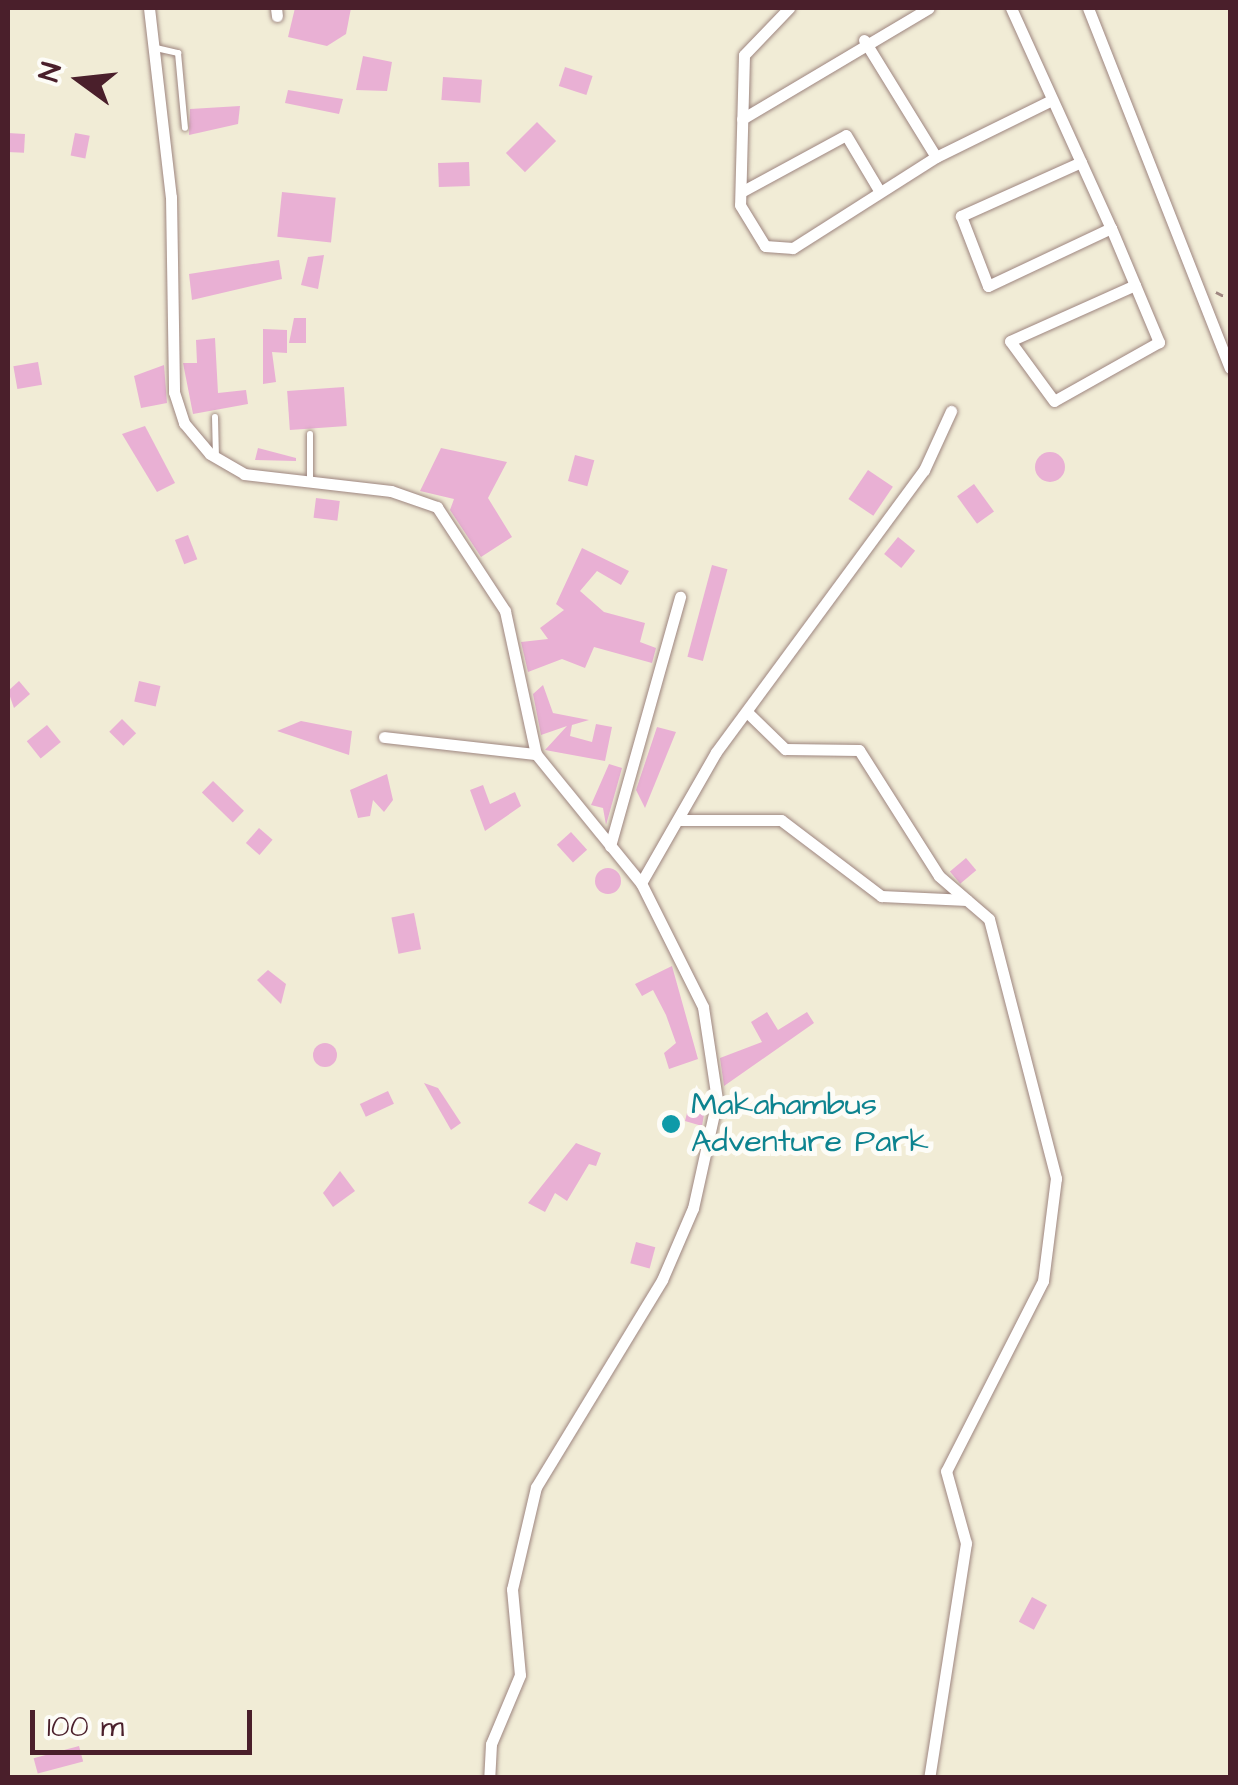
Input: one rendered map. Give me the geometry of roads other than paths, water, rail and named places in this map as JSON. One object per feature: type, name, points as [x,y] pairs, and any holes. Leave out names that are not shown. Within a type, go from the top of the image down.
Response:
[{"type":"street","points":[[149,8],[156,48],[174,392],[184,422],[216,459],[244,474],[391,491],[437,508],[505,611],[536,754],[640,883],[698,990],[717,1100],[693,1208],[662,1280],[527,1512],[512,1589],[520,1675],[491,1744],[489,1778]]},
{"type":"street","points":[[788,8],[744,55],[740,192],[748,232],[774,250],[793,248],[936,157],[1052,100]]},
{"type":"street","points":[[742,119],[864,40],[930,8]]},
{"type":"street","points":[[1011,8],[1112,228],[1136,286],[1159,342],[1054,401],[1010,341],[1136,286]]},
{"type":"street","points":[[1088,8],[1230,368]]},
{"type":"street","points":[[864,40],[936,157]]},
{"type":"street","points":[[740,192],[846,135],[880,192]]},
{"type":"street","points":[[1081,162],[961,216],[988,286],[1112,228]]},
{"type":"street","points":[[640,883],[748,713],[924,470],[951,411]]},
{"type":"street","points":[[610,846],[680,597]]},
{"type":"street","points":[[748,713],[785,749],[859,750],[926,858],[993,928],[1058,1209],[1032,1310],[950,1453],[964,1576],[929,1778]]},
{"type":"street","points":[[384,737],[536,754]]},
{"type":"street","points":[[679,820],[781,820],[881,896],[966,900]]},
{"type":"lane","points":[[156,48],[178,53],[185,128]]},
{"type":"lane","points":[[215,417],[216,459]]},
{"type":"lane","points":[[310,434],[310,484]]},
{"type":"place","name":"Makahambus Adventure Park","points":[[671,1124]]}]
